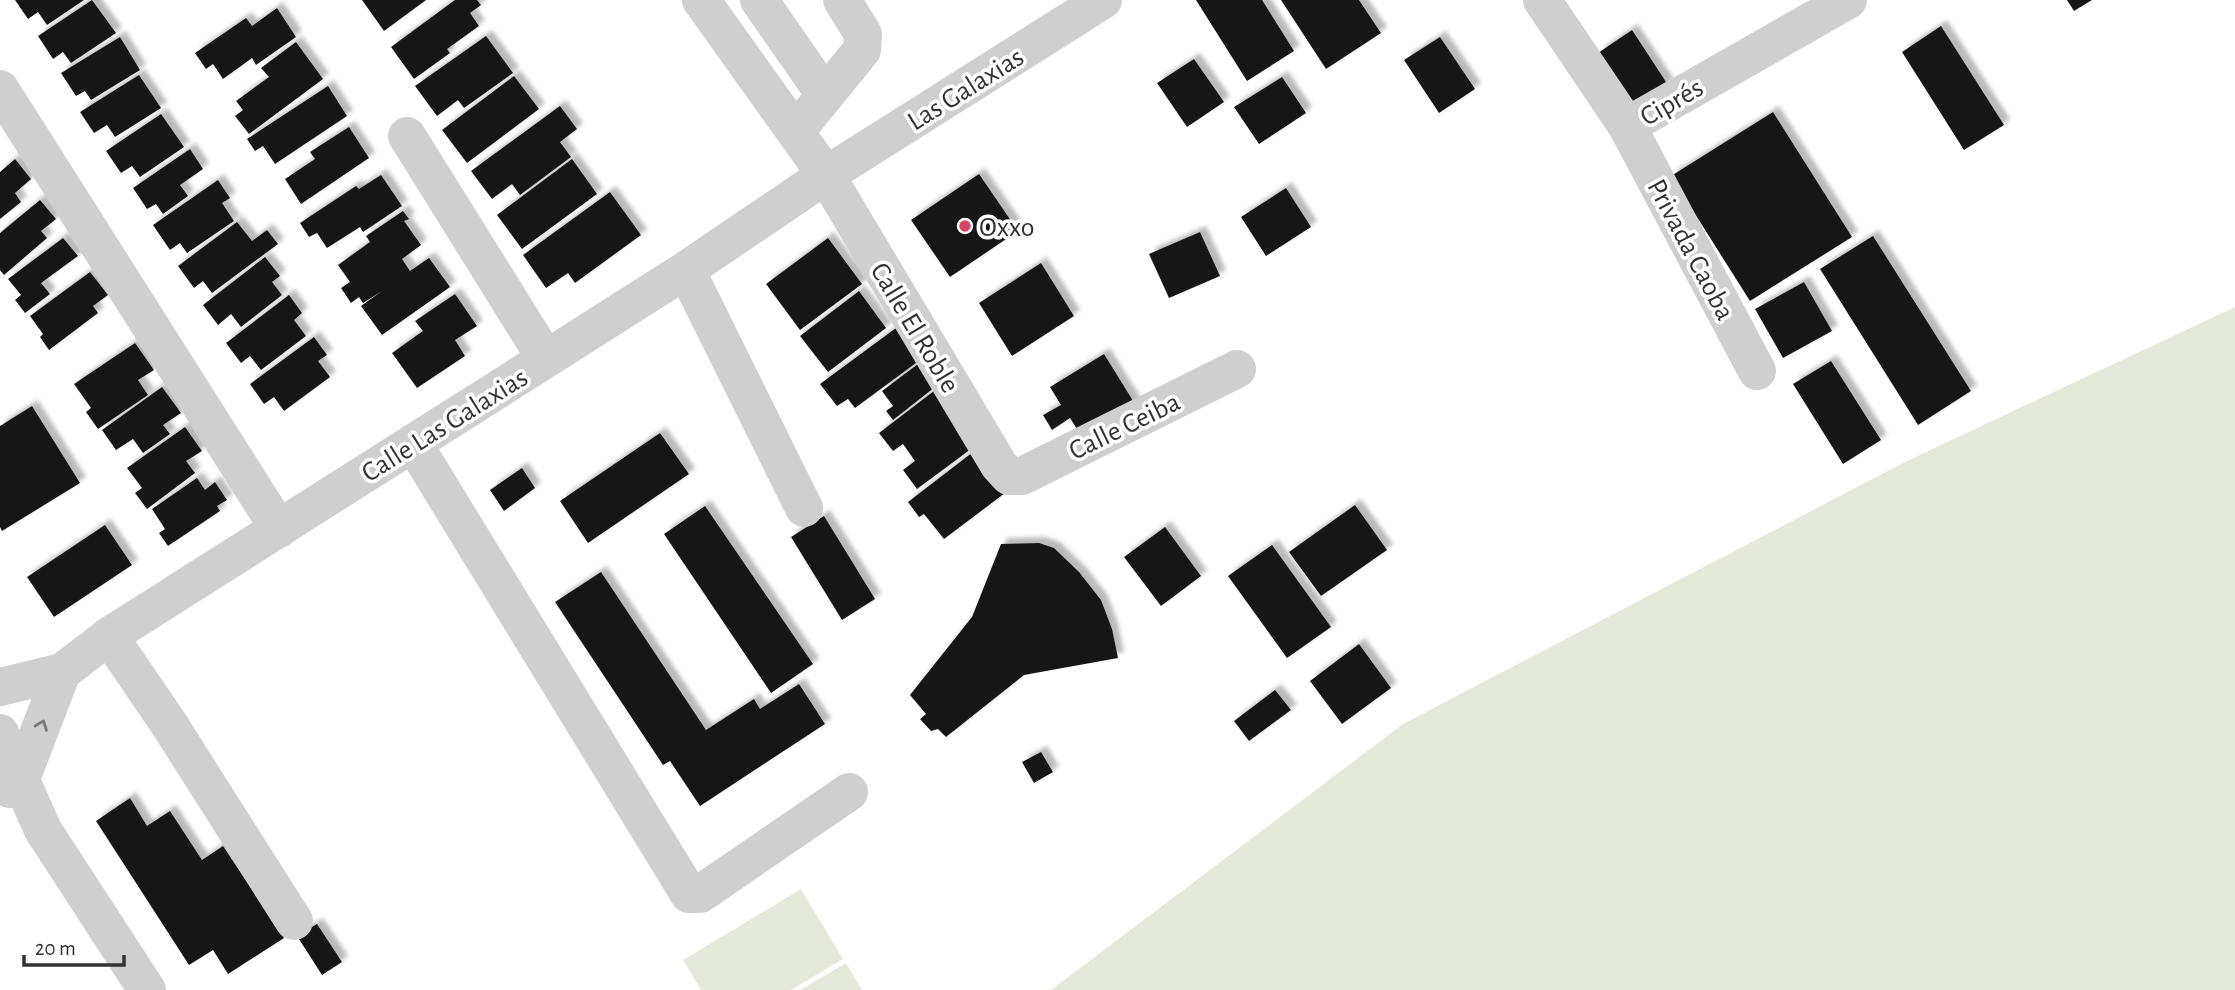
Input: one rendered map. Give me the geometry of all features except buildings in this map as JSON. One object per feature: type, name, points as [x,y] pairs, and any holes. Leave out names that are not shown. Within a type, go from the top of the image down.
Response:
[{"type":"street","name":"Calle El Roble","points":[[701,0],[826,175],[999,465],[1009,476]]},
{"type":"street","points":[[759,0],[825,95]]},
{"type":"street","points":[[796,131],[862,50],[863,34],[842,0]]},
{"type":"street","name":"Las Galaxias","points":[[826,175],[1104,0]]},
{"type":"street","name":"Ciprés","points":[[1542,0],[1627,126],[1848,0]]},
{"type":"street","points":[[0,89],[279,529]]},
{"type":"street","name":"Privada Caoba","points":[[1627,126],[1757,371]]},
{"type":"street","points":[[407,136],[546,359]]},
{"type":"street","name":"Calle Las Galaxias","points":[[0,687],[62,671],[109,636],[686,270],[826,175]]},
{"type":"street","points":[[686,270],[804,508]]},
{"type":"street","name":"Calle Ceiba","points":[[1009,476],[1022,476],[1237,369]]},
{"type":"street","points":[[413,443],[688,894],[700,894],[849,792]]},
{"type":"street","points":[[109,636],[169,724],[294,921]]},
{"type":"street","points":[[11,788],[62,671]]},
{"type":"street","points":[[0,733],[11,788],[43,830],[148,990]]},
{"type":"shaded area","points":[[2235,307],[2235,990],[1051,990],[1403,724],[1907,461]]},
{"type":"shaded area","points":[[801,889],[843,959],[791,990],[701,990],[683,960]]},
{"type":"shaded area","points":[[846,963],[862,990],[800,990]]},
{"type":"place","name":"Oxxo","points":[[965,226]]}]
